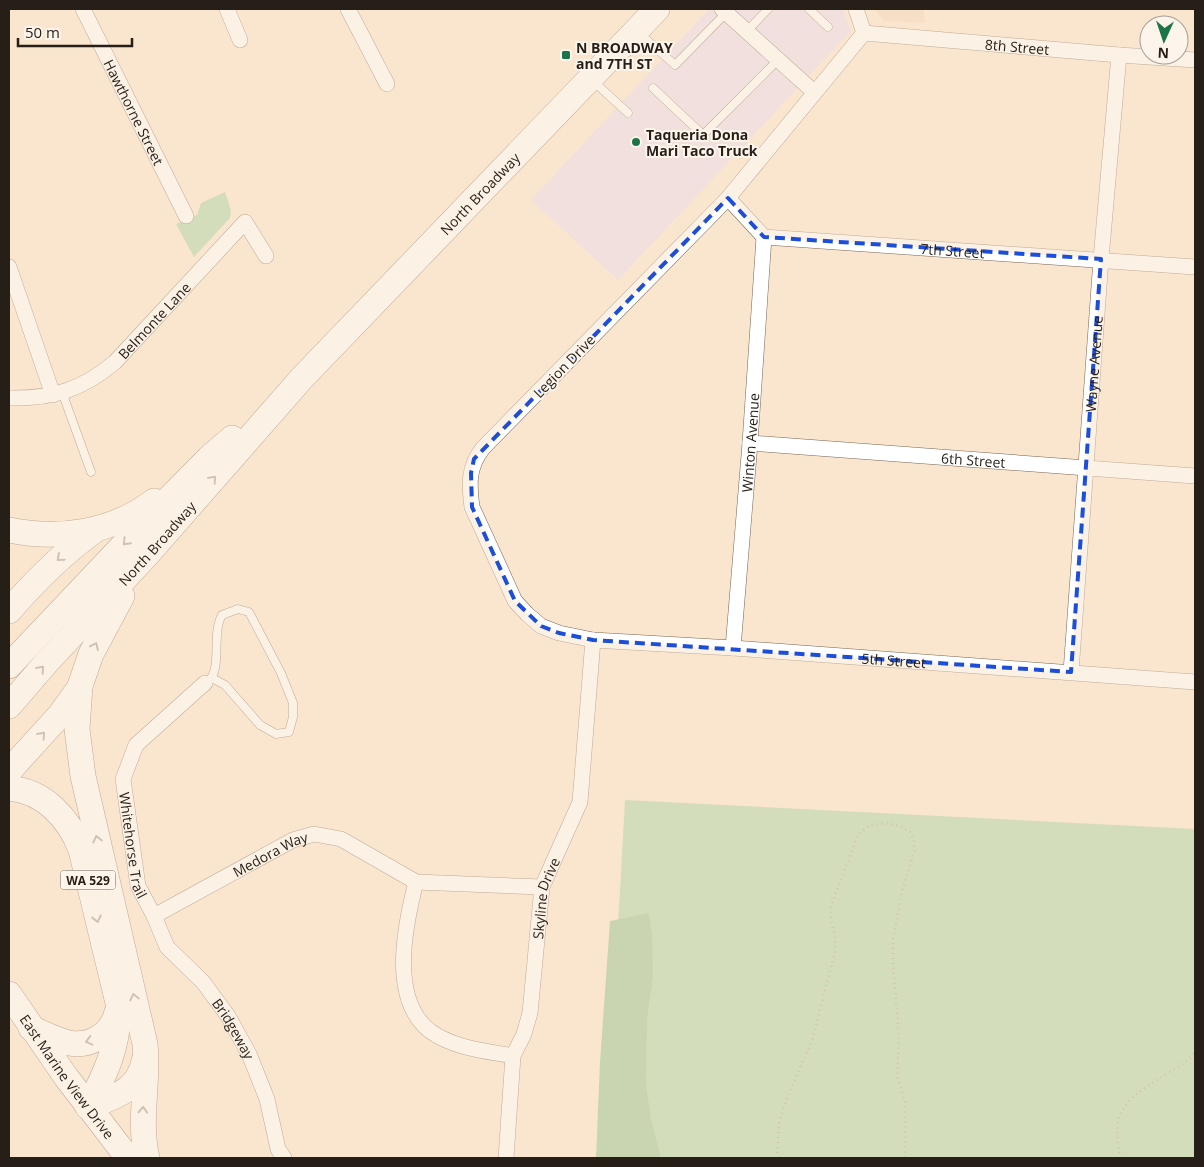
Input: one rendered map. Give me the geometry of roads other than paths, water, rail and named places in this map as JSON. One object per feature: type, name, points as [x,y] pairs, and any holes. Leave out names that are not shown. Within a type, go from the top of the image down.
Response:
[{"type":"main road","name":"North Broadway","points":[[9,706],[47,662],[146,556],[302,378],[657,9]]},
{"type":"main road","name":"North Broadway","points":[[9,666],[209,458],[302,378]]},
{"type":"main road","points":[[9,611],[44,571],[78,543],[99,529],[127,518],[148,505],[209,458]]},
{"type":"main road","points":[[9,530],[61,535],[99,529]]},
{"type":"main road","points":[[146,556],[109,618],[91,654],[80,686],[77,717],[80,759],[145,1044],[146,1076],[143,1130],[147,1158]]},
{"type":"main road","points":[[9,771],[59,716],[80,686]]},
{"type":"main road","name":"WA 529","points":[[9,788],[27,792],[48,804],[65,819],[77,839],[119,1007],[118,1029],[113,1053],[88,1107]]},
{"type":"main road","name":"East Marine View Drive","points":[[9,994],[88,1107],[128,1158]]},
{"type":"main road","points":[[31,1028],[67,1042],[78,1044],[89,1042],[97,1039],[109,1030],[115,1022],[119,1007]]},
{"type":"main road","points":[[88,1107],[115,1096],[134,1084],[142,1070],[145,1044]]},
{"type":"street","name":"Hawthorne Street","points":[[83,9],[186,216]]},
{"type":"street","points":[[227,9],[240,40]]},
{"type":"street","points":[[348,9],[387,84]]},
{"type":"street","points":[[856,9],[864,33]]},
{"type":"street","points":[[724,11],[814,92]]},
{"type":"street","name":"8th Street","points":[[864,33],[1195,60]]},
{"type":"street","name":"Legion Drive","points":[[593,640],[559,634],[541,626],[515,600],[472,507],[470,473],[474,459],[728,198],[864,33]]},
{"type":"street","name":"Wayne Avenue","points":[[1071,672],[1101,259],[1119,55]]},
{"type":"street","points":[[728,198],[764,237]]},
{"type":"street","name":"Belmonte Lane","points":[[9,398],[58,394],[78,387],[98,376],[115,362],[245,222],[266,256]]},
{"type":"street","name":"7th Street","points":[[764,237],[1195,267]]},
{"type":"street","name":"Winton Avenue","points":[[733,648],[750,443],[764,237]]},
{"type":"street","points":[[9,267],[58,394]]},
{"type":"street","name":"6th Street","points":[[750,443],[1195,476]]},
{"type":"street","name":"5th Street","points":[[593,640],[733,648],[1195,682]]},
{"type":"street","name":"Skyline Drive","points":[[506,1158],[513,1056],[524,1034],[530,1013],[542,887],[580,802],[593,640]]},
{"type":"street","name":"Whitehorse Trail","points":[[154,916],[138,886],[123,779],[136,745],[208,681]]},
{"type":"street","name":"Medora Way","points":[[154,916],[293,840],[314,834],[341,839],[416,882],[542,887]]},
{"type":"street","points":[[416,882],[407,920],[403,981],[410,1006],[431,1032],[449,1041],[470,1048],[513,1056]]},
{"type":"street","name":"Bridgeway","points":[[154,916],[167,947],[203,982],[228,1016],[250,1054],[267,1099],[278,1149],[284,1158]]},
{"type":"lane","points":[[747,31],[768,9]]},
{"type":"lane","points":[[809,9],[828,27]]},
{"type":"lane","points":[[636,30],[675,65],[724,11]]},
{"type":"lane","points":[[653,88],[703,135],[778,60]]},
{"type":"lane","points":[[589,78],[628,113]]},
{"type":"lane","points":[[58,394],[91,472]]},
{"type":"lane","points":[[238,609],[249,612],[282,673],[293,703],[293,717],[289,732],[276,734],[260,725],[226,685],[208,681],[215,666],[218,622],[222,615],[238,609]]},
{"type":"place","name":"N BROADWAY and 7TH ST","points":[[566,55]]},
{"type":"place","name":"Taqueria Dona Mari Taco Truck","points":[[636,142]]}]
